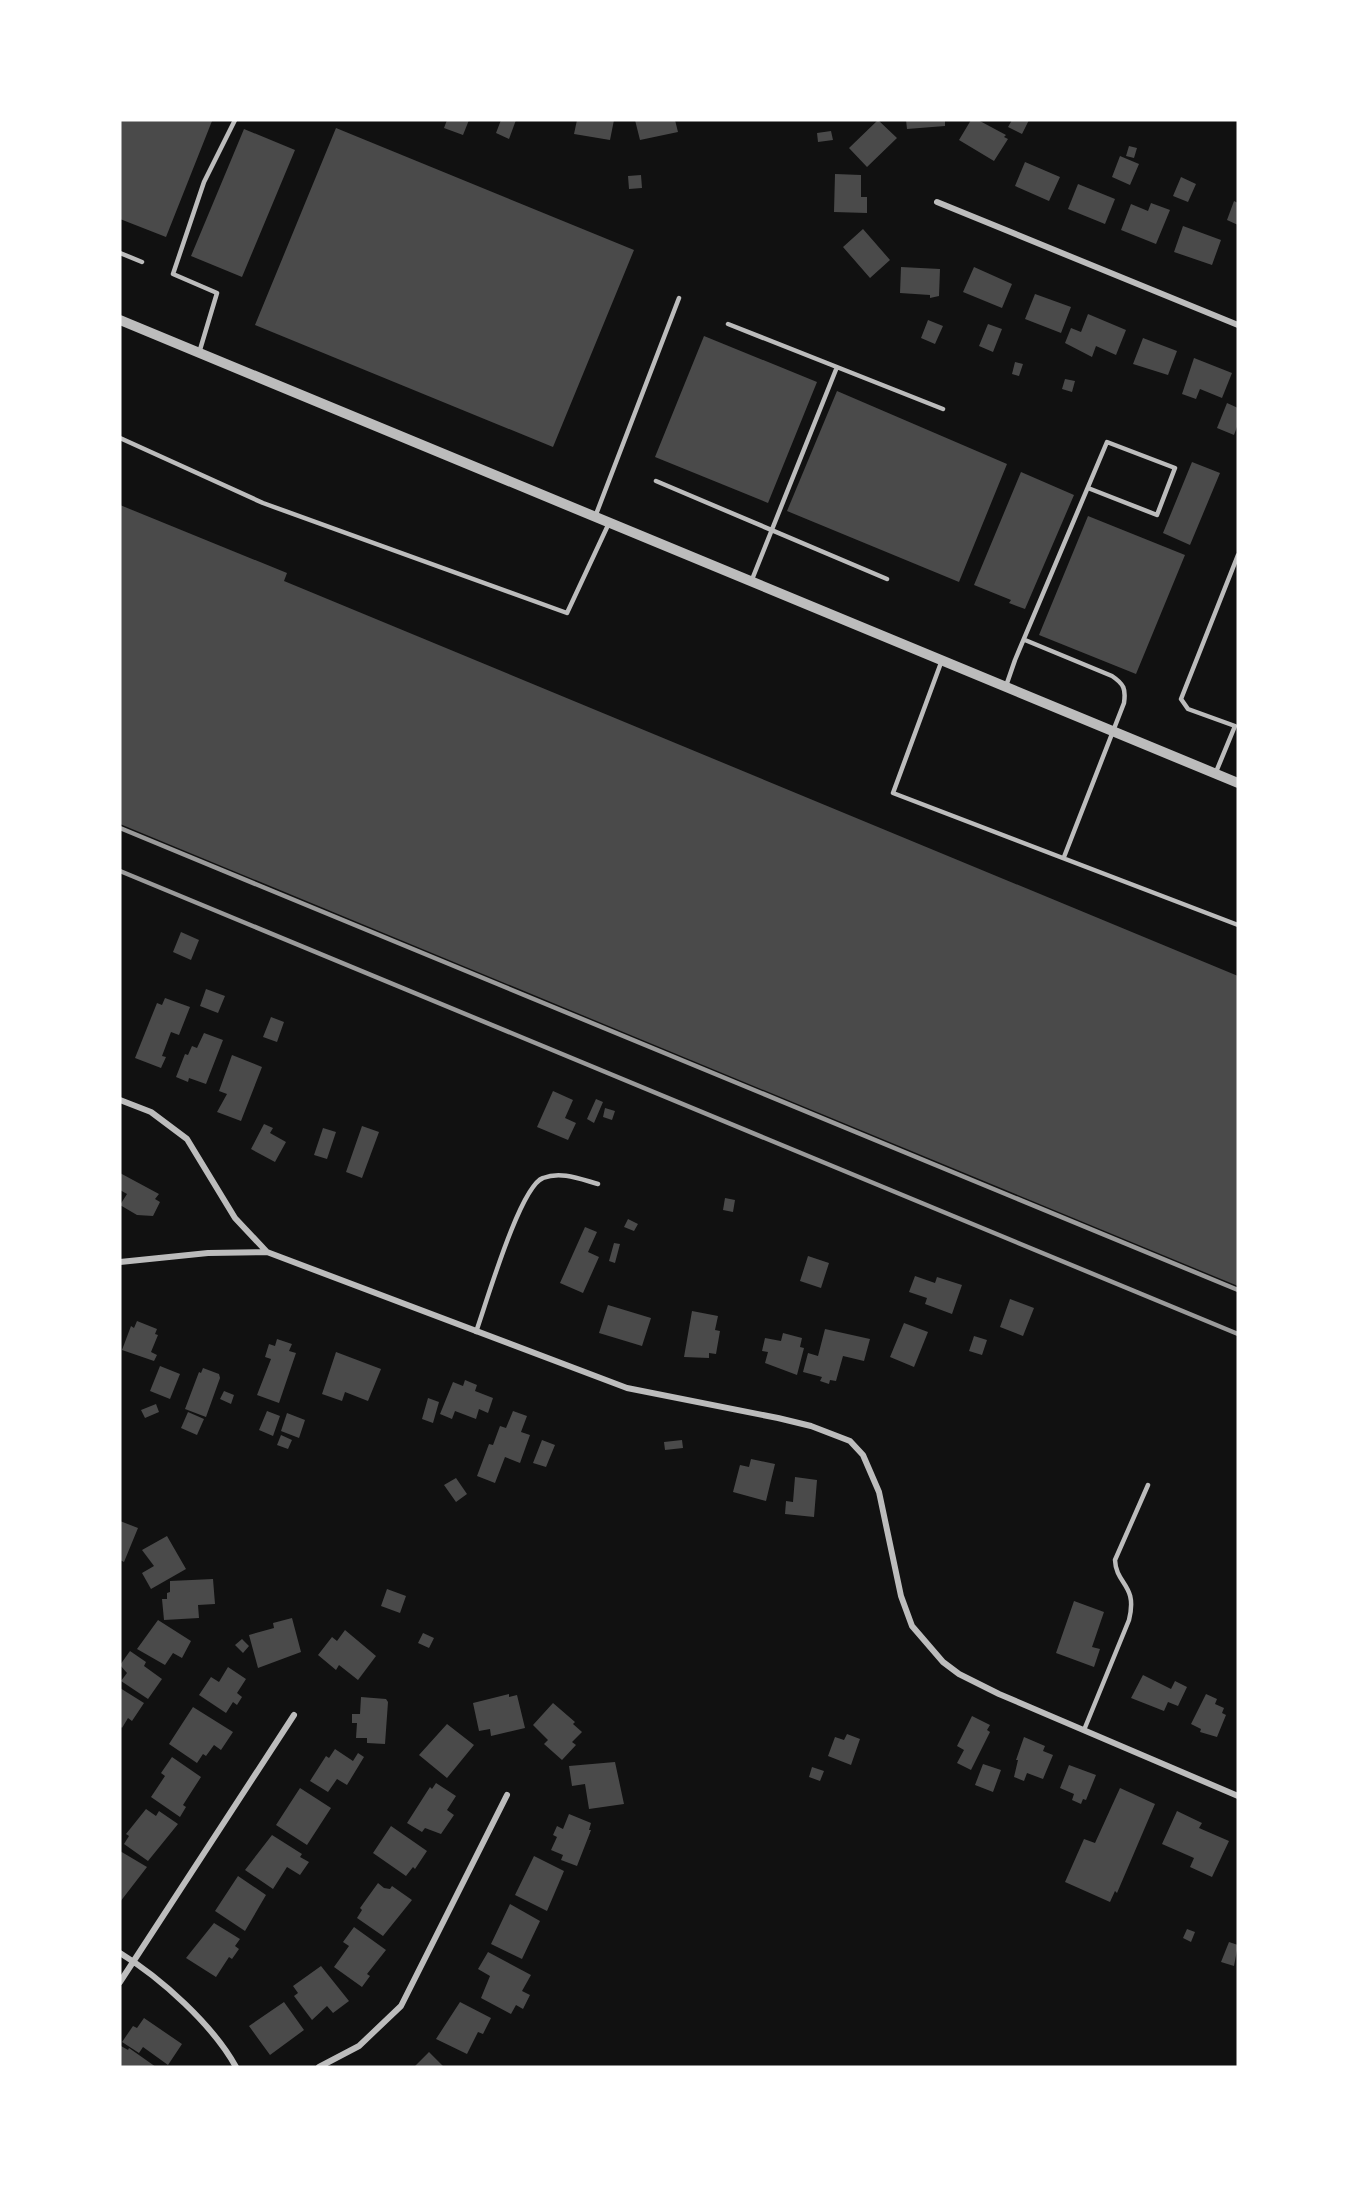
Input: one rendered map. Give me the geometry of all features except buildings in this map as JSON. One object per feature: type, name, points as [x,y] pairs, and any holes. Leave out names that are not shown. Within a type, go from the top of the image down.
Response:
[{"type":"street","points":[[937,202],[1238,325]]},
{"type":"street","points":[[120,320],[1238,783]]},
{"type":"street","points":[[120,1100],[151,1112],[187,1139],[235,1218],[267,1252]]},
{"type":"street","points":[[120,1262],[208,1253],[267,1252],[627,1388],[778,1418],[811,1426],[850,1441],[863,1455],[879,1492],[901,1596],[912,1626],[943,1662],[975,1683],[1238,1796]]},
{"type":"street","points":[[120,1982],[294,1715]]},
{"type":"street","points":[[319,2067],[359,2046],[401,2006],[507,1795]]},
{"type":"street","points":[[120,1953],[134,1961],[192,2012],[216,2038],[236,2067]]},
{"type":"lane","points":[[199,352],[217,293],[172,274],[204,182],[235,120]]},
{"type":"lane","points":[[120,254],[142,262]]},
{"type":"lane","points":[[595,517],[679,298]]},
{"type":"lane","points":[[728,324],[943,409]]},
{"type":"lane","points":[[752,582],[837,367]]},
{"type":"lane","points":[[120,438],[263,503],[567,613],[609,523]]},
{"type":"lane","points":[[1006,687],[1025,639],[1107,442],[1175,468],[1157,515],[1088,488]]},
{"type":"lane","points":[[656,481],[887,579]]},
{"type":"lane","points":[[1215,774],[1237,726],[1188,709],[1181,699],[1238,555]]},
{"type":"lane","points":[[1025,639],[1122,683],[1124,703],[1064,857]]},
{"type":"lane","points":[[942,660],[893,793],[1238,925]]},
{"type":"lane","points":[[476,1332],[510,1236],[533,1184],[542,1178],[558,1175],[598,1184]]},
{"type":"lane","points":[[1084,1730],[1130,1620],[1133,1606],[1131,1594],[1116,1568],[1115,1560],[1148,1485]]},
{"type":"railway","points":[[120,828],[1238,1290]]},
{"type":"railway","points":[[120,871],[1238,1334]]}]
